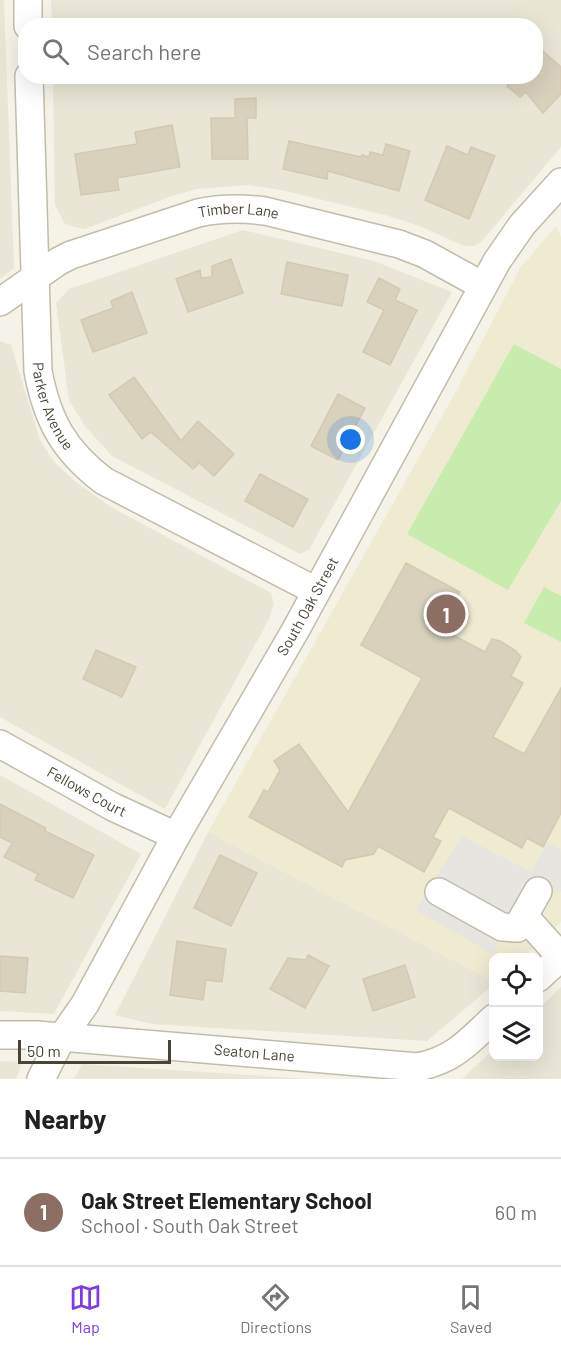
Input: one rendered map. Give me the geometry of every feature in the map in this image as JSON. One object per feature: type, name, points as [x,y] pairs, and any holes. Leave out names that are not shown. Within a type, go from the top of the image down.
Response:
[{"type":"street","points":[[28,0],[28,18]]},
{"type":"street","name":"Parker Avenue","points":[[29,84],[38,371],[43,397],[52,422],[66,445],[87,468],[104,481],[316,591]]},
{"type":"street","name":"South Oak Street","points":[[41,1079],[62,1037],[85,1004],[176,836],[316,591],[483,286],[514,236],[560,183]]},
{"type":"street","name":"Timber Lane","points":[[0,302],[71,255],[198,213],[218,209],[244,208],[265,211],[399,244],[425,254],[483,286]]},
{"type":"street","name":"Fellows Court","points":[[0,744],[113,807],[176,836]]},
{"type":"street","points":[[439,892],[502,927],[517,928],[538,891]]},
{"type":"street","points":[[524,916],[561,957],[543,973]]},
{"type":"street","name":"Seaton Lane","points":[[0,1035],[62,1037],[404,1073],[440,1062],[455,1053],[489,1022]]},
{"type":"shaded area","points":[[0,0],[4,0],[14,268],[0,279]]},
{"type":"shaded area","points":[[51,0],[561,0],[561,147],[482,241],[474,246],[464,246],[417,225],[385,215],[281,190],[248,185],[197,189],[172,196],[85,229],[75,227],[65,224],[55,205],[53,84],[543,84],[543,18],[52,18]]},
{"type":"shaded area","points":[[556,226],[561,237],[561,922],[528,953],[489,953],[489,979],[208,832],[454,395],[520,268]]},
{"type":"shaded area","points":[[243,230],[374,261],[452,292],[309,550],[300,554],[112,456],[85,426],[69,400],[56,303],[69,289]]},
{"type":"shaded area","points":[[0,341],[11,345],[40,440],[54,462],[76,482],[111,507],[271,593],[274,604],[269,619],[165,809],[0,717]]},
{"type":"shaded area","points":[[0,775],[141,854],[54,1014],[0,1011]]},
{"type":"shaded area","points":[[208,832],[489,979],[489,988],[427,1041],[152,1024],[115,1015]]},
{"type":"shaded area","points":[[462,836],[531,872],[547,843],[561,849],[561,892],[530,890],[493,953],[416,910]]},
{"type":"shaded area","points":[[561,987],[561,1079],[462,1079],[489,1054],[489,1061],[543,1061],[543,1004]]},
{"type":"shaded area","points":[[0,1061],[22,1062],[16,1079],[0,1079]]},
{"type":"shaded area","points":[[82,1064],[308,1079],[74,1079]]},
{"type":"green space","points":[[514,344],[561,369],[561,501],[508,590],[407,534]]},
{"type":"green space","points":[[544,587],[561,596],[561,642],[524,623]]},
{"type":"building","points":[[543,51],[561,67],[561,94],[543,113],[526,92],[520,97],[507,86],[508,84],[543,84]]},
{"type":"building","points":[[256,98],[256,118],[247,118],[248,159],[212,159],[211,118],[235,118],[235,99]]},
{"type":"building","points":[[172,125],[180,167],[117,178],[119,190],[81,195],[75,154],[137,144],[135,132]]},
{"type":"building","points":[[289,141],[361,157],[362,155],[369,157],[370,152],[383,155],[386,144],[410,151],[399,191],[328,171],[327,179],[283,169]]},
{"type":"building","points":[[447,146],[468,155],[471,147],[495,156],[469,219],[425,200]]},
{"type":"building","points":[[231,259],[243,293],[188,312],[176,279],[200,270],[201,278],[212,277],[212,266]]},
{"type":"building","points":[[287,262],[348,275],[342,306],[281,294]]},
{"type":"building","points":[[379,278],[400,289],[395,300],[417,310],[390,365],[363,352],[384,310],[367,302]]},
{"type":"building","points":[[132,292],[147,333],[93,352],[81,320],[113,308],[111,301]]},
{"type":"building","points":[[134,377],[181,441],[198,421],[234,454],[214,476],[196,460],[198,464],[193,469],[151,432],[142,439],[109,395]]},
{"type":"building","points":[[338,394],[365,408],[338,460],[311,446]]},
{"type":"building","points":[[260,474],[308,499],[293,527],[245,501]]},
{"type":"building","points":[[406,563],[460,592],[440,628],[485,652],[492,639],[500,641],[521,657],[511,676],[523,683],[493,737],[524,754],[561,688],[561,813],[543,847],[527,838],[522,848],[449,808],[433,837],[441,841],[424,872],[378,846],[374,854],[345,860],[342,867],[249,817],[264,790],[268,792],[280,770],[274,761],[299,744],[348,812],[422,678],[361,645]]},
{"type":"building","points":[[96,650],[136,667],[122,697],[83,679]]},
{"type":"building","points":[[0,804],[46,828],[45,831],[94,855],[73,898],[35,880],[38,874],[4,857],[12,843],[0,837]]},
{"type":"building","points":[[220,855],[257,873],[231,926],[194,908]]},
{"type":"building","points":[[177,941],[226,949],[222,982],[206,980],[203,1000],[170,995]]},
{"type":"building","points":[[308,955],[329,966],[305,1008],[270,989],[288,958],[306,960]]},
{"type":"building","points":[[0,956],[28,958],[25,993],[0,991]]},
{"type":"building","points":[[405,965],[415,997],[373,1011],[363,979]]},
{"type":"place","name":"Oak Street Elementary School","points":[[446,614]]}]
